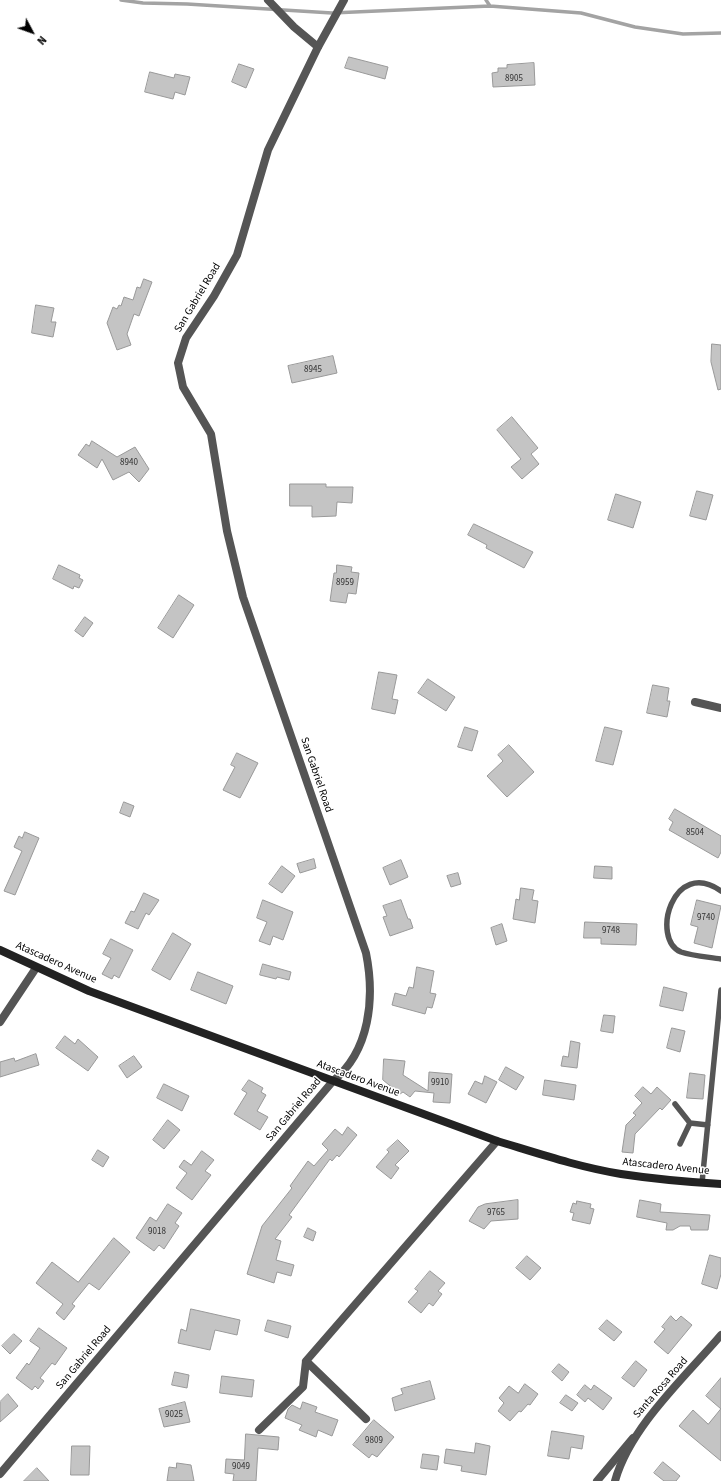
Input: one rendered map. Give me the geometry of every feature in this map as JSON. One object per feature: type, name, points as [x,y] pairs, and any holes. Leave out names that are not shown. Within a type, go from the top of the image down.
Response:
[{"type":"main road","name":"Atascadero Avenue","points":[[0,950],[36,968],[89,991],[496,1141],[558,1160],[616,1173],[721,1184]]},
{"type":"street","points":[[268,0],[294,27],[318,47]]},
{"type":"street","name":"San Gabriel Road","points":[[0,1474],[333,1081],[344,1072],[356,1053],[365,1029],[371,992],[366,953],[243,597],[226,531],[211,434],[183,387],[178,363],[186,338],[214,296],[237,255],[268,150],[318,47],[344,0]]},
{"type":"street","points":[[695,702],[721,708]]},
{"type":"street","points":[[0,1022],[36,968]]},
{"type":"street","points":[[259,1430],[303,1387],[306,1361],[496,1141]]},
{"type":"street","name":"Santa Rosa Road","points":[[615,1481],[617,1472],[642,1426],[721,1335]]},
{"type":"street","points":[[306,1361],[366,1419]]},
{"type":"street","points":[[597,1481],[642,1426]]},
{"type":"lane","points":[[721,891],[699,883],[692,883],[682,887],[677,893],[669,909],[667,928],[669,938],[674,946],[681,952],[721,959]]},
{"type":"lane","points":[[702,1183],[721,990]]},
{"type":"lane","points":[[675,1104],[690,1123],[708,1125]]},
{"type":"lane","points":[[680,1144],[690,1123]]},
{"type":"building","points":[[349,57],[388,67],[385,79],[345,68]]},
{"type":"building","points":[[534,63],[535,85],[493,87],[492,73],[498,72],[498,68],[507,68],[507,65]]},
{"type":"building","points":[[239,64],[254,69],[246,88],[232,82]]},
{"type":"building","points":[[150,72],[174,78],[175,74],[190,77],[185,95],[175,92],[173,99],[145,92]]},
{"type":"building","points":[[144,279],[152,282],[139,316],[134,314],[127,334],[131,345],[117,350],[107,323],[113,307],[117,309],[119,305],[121,306],[124,297],[133,300],[137,287],[140,288]]},
{"type":"building","points":[[36,305],[54,308],[51,322],[56,322],[53,337],[32,333]]},
{"type":"building","points":[[712,344],[721,345],[721,389],[718,390],[711,362]]},
{"type":"building","points":[[333,356],[337,373],[292,383],[288,366]]},
{"type":"building","points":[[512,417],[538,448],[531,454],[539,464],[522,479],[511,467],[521,459],[497,430]]},
{"type":"building","points":[[92,441],[117,457],[135,447],[149,469],[139,482],[129,472],[113,480],[102,459],[97,468],[78,455],[86,444],[89,446]]},
{"type":"building","points":[[290,484],[326,484],[326,487],[353,487],[352,503],[337,502],[336,516],[312,517],[312,506],[290,506]]},
{"type":"building","points":[[697,491],[713,495],[706,520],[690,516]]},
{"type":"building","points":[[616,494],[641,502],[633,528],[608,520]]},
{"type":"building","points":[[474,524],[533,552],[524,568],[486,548],[487,545],[468,535]]},
{"type":"building","points":[[59,565],[80,575],[79,578],[83,580],[79,588],[74,586],[73,589],[53,579]]},
{"type":"building","points":[[337,565],[352,567],[351,572],[359,573],[356,594],[348,593],[346,603],[330,601],[334,573],[336,573]]},
{"type":"building","points":[[179,595],[194,605],[173,638],[158,628]]},
{"type":"building","points":[[85,617],[93,623],[83,637],[75,631]]},
{"type":"building","points":[[379,672],[397,675],[392,699],[398,700],[395,714],[372,709]]},
{"type":"building","points":[[428,679],[455,697],[446,711],[418,693]]},
{"type":"building","points":[[653,685],[669,688],[667,701],[670,701],[667,717],[647,713]]},
{"type":"building","points":[[465,727],[478,731],[472,751],[458,747]]},
{"type":"building","points":[[605,727],[622,731],[613,765],[596,761]]},
{"type":"building","points":[[509,745],[534,772],[507,797],[487,776],[503,761],[498,755]]},
{"type":"building","points":[[237,753],[258,763],[240,798],[223,790],[235,767],[231,765]]},
{"type":"building","points":[[124,802],[134,806],[130,817],[120,813]]},
{"type":"building","points":[[675,809],[721,836],[721,852],[718,858],[669,830],[673,822],[669,819]]},
{"type":"building","points":[[25,832],[39,838],[15,895],[4,891],[22,851],[14,847],[19,836],[22,838]]},
{"type":"building","points":[[314,859],[316,868],[300,873],[297,864]]},
{"type":"building","points":[[401,860],[408,877],[390,885],[383,868]]},
{"type":"building","points":[[282,866],[295,876],[282,893],[269,884]]},
{"type":"building","points":[[595,866],[612,867],[612,879],[594,878]]},
{"type":"building","points":[[458,873],[461,884],[451,887],[447,876]]},
{"type":"building","points":[[521,888],[534,890],[532,900],[538,901],[535,923],[513,919],[516,899],[519,900]]},
{"type":"building","points":[[144,893],[159,900],[149,915],[146,913],[138,929],[125,923],[131,911],[134,912]]},
{"type":"building","points":[[263,900],[293,912],[283,940],[273,936],[270,945],[259,941],[267,922],[257,918]]},
{"type":"building","points":[[401,900],[413,928],[390,936],[383,917],[387,916],[383,906]]},
{"type":"building","points":[[697,900],[721,906],[712,948],[694,943],[698,927],[691,925]]},
{"type":"building","points":[[585,922],[637,924],[636,945],[601,944],[601,938],[584,938]]},
{"type":"building","points":[[502,924],[507,941],[496,945],[491,928]]},
{"type":"building","points":[[173,933],[191,944],[170,980],[152,970]]},
{"type":"building","points":[[111,939],[133,950],[119,978],[114,975],[112,979],[102,974],[111,958],[103,954]]},
{"type":"building","points":[[263,964],[291,972],[289,980],[277,977],[276,979],[260,975]]},
{"type":"building","points":[[417,967],[434,971],[430,993],[436,994],[432,1008],[427,1007],[425,1014],[392,1005],[395,993],[406,996],[409,987],[413,988]]},
{"type":"building","points":[[198,972],[233,986],[226,1004],[191,990]]},
{"type":"building","points":[[664,987],[687,993],[683,1011],[660,1006]]},
{"type":"building","points":[[604,1015],[615,1016],[613,1033],[601,1031]]},
{"type":"building","points":[[672,1028],[685,1031],[680,1052],[667,1048]]},
{"type":"building","points":[[65,1036],[75,1044],[78,1039],[98,1057],[88,1071],[56,1048]]},
{"type":"building","points":[[571,1041],[580,1043],[577,1068],[561,1066],[563,1056],[568,1057]]},
{"type":"building","points":[[36,1054],[39,1065],[0,1077],[0,1062],[14,1058],[15,1061]]},
{"type":"building","points":[[134,1056],[142,1067],[127,1078],[119,1066]]},
{"type":"building","points":[[384,1059],[405,1061],[403,1075],[428,1091],[429,1072],[452,1074],[450,1103],[433,1102],[434,1093],[415,1091],[410,1097],[403,1092],[400,1094],[383,1080]]},
{"type":"building","points":[[506,1067],[524,1077],[516,1090],[499,1080]]},
{"type":"building","points":[[690,1073],[705,1075],[703,1099],[687,1098]]},
{"type":"building","points":[[485,1076],[497,1082],[486,1103],[468,1094],[475,1081],[482,1084]]},
{"type":"building","points":[[249,1080],[263,1088],[261,1092],[266,1095],[257,1111],[268,1117],[260,1130],[234,1114],[247,1093],[242,1090]]},
{"type":"building","points":[[545,1080],[576,1085],[574,1100],[543,1095]]},
{"type":"building","points":[[164,1084],[189,1096],[182,1111],[157,1098]]},
{"type":"building","points":[[643,1087],[651,1094],[657,1087],[671,1100],[662,1110],[660,1108],[635,1134],[633,1153],[622,1152],[626,1125],[636,1115],[633,1113],[642,1103],[635,1096]]},
{"type":"building","points":[[168,1120],[180,1130],[164,1149],[153,1140]]},
{"type":"building","points":[[348,1127],[357,1135],[339,1157],[337,1155],[332,1161],[330,1159],[289,1215],[292,1217],[275,1239],[281,1241],[276,1260],[294,1265],[291,1276],[277,1272],[274,1283],[247,1274],[262,1226],[292,1188],[290,1186],[308,1161],[314,1166],[328,1150],[322,1144],[335,1129],[342,1135]]},
{"type":"building","points":[[398,1140],[409,1151],[395,1165],[399,1168],[391,1179],[376,1167],[389,1152],[387,1150]]},
{"type":"building","points":[[98,1150],[109,1157],[103,1167],[92,1160]]},
{"type":"building","points":[[202,1151],[214,1160],[205,1171],[211,1175],[192,1200],[176,1188],[187,1173],[179,1167],[184,1160],[191,1165]]},
{"type":"building","points":[[518,1200],[518,1219],[491,1221],[484,1229],[469,1221],[478,1207],[485,1204]]},
{"type":"building","points":[[640,1200],[661,1204],[660,1212],[710,1215],[708,1230],[691,1230],[690,1226],[680,1226],[673,1230],[666,1230],[667,1223],[637,1217]]},
{"type":"building","points":[[577,1201],[591,1204],[590,1208],[594,1209],[590,1224],[572,1220],[574,1213],[570,1212],[573,1203],[576,1204]]},
{"type":"building","points":[[168,1204],[182,1213],[175,1223],[179,1226],[164,1249],[159,1245],[154,1251],[136,1238],[150,1217],[156,1221]]},
{"type":"building","points":[[308,1228],[316,1232],[313,1241],[304,1237]]},
{"type":"building","points":[[114,1238],[130,1252],[99,1290],[89,1283],[72,1304],[75,1306],[64,1320],[56,1313],[63,1304],[36,1283],[52,1262],[78,1282]]},
{"type":"building","points":[[710,1255],[721,1258],[721,1274],[717,1289],[702,1284]]},
{"type":"building","points":[[527,1256],[541,1268],[530,1280],[516,1268]]},
{"type":"building","points":[[430,1271],[445,1283],[438,1291],[442,1294],[433,1306],[429,1303],[421,1313],[408,1302],[418,1291],[415,1289]]},
{"type":"building","points":[[191,1309],[240,1320],[237,1335],[215,1330],[210,1350],[178,1343],[181,1329],[186,1331]]},
{"type":"building","points":[[671,1316],[676,1321],[681,1316],[692,1325],[668,1354],[654,1342],[665,1329],[662,1327]]},
{"type":"building","points":[[268,1320],[291,1326],[288,1338],[265,1331]]},
{"type":"building","points":[[607,1320],[622,1332],[614,1341],[599,1329]]},
{"type":"building","points":[[39,1328],[67,1348],[55,1365],[52,1363],[40,1378],[44,1381],[38,1389],[35,1386],[32,1390],[16,1378],[27,1363],[29,1365],[40,1348],[30,1341]]},
{"type":"building","points":[[14,1334],[22,1341],[10,1354],[2,1346]]},
{"type":"building","points":[[636,1361],[647,1370],[634,1387],[622,1378]]},
{"type":"building","points":[[559,1364],[569,1372],[562,1381],[552,1372]]},
{"type":"building","points":[[175,1372],[189,1375],[187,1388],[172,1385]]},
{"type":"building","points":[[222,1376],[254,1380],[252,1397],[220,1393]]},
{"type":"building","points":[[721,1378],[721,1409],[706,1396]]},
{"type":"building","points":[[430,1381],[435,1399],[395,1411],[392,1398],[403,1394],[401,1389]]},
{"type":"building","points":[[525,1384],[538,1394],[530,1405],[528,1404],[521,1412],[519,1411],[510,1421],[498,1411],[504,1403],[499,1398],[509,1386],[518,1393]]},
{"type":"building","points":[[585,1385],[591,1390],[594,1385],[612,1398],[603,1410],[588,1398],[585,1402],[577,1395]]},
{"type":"building","points":[[8,1394],[18,1406],[0,1422],[0,1402]]},
{"type":"building","points":[[566,1395],[578,1403],[572,1411],[560,1403]]},
{"type":"building","points":[[185,1402],[190,1422],[164,1427],[159,1409]]},
{"type":"building","points":[[303,1402],[317,1407],[315,1412],[338,1420],[332,1436],[318,1430],[316,1437],[299,1430],[302,1425],[285,1418],[288,1409],[292,1405],[300,1409]]},
{"type":"building","points":[[721,1409],[721,1461],[679,1426],[693,1410],[708,1424]]},
{"type":"building","points":[[374,1420],[394,1437],[377,1457],[372,1454],[369,1458],[353,1445]]},
{"type":"building","points":[[552,1431],[584,1436],[582,1449],[571,1447],[569,1459],[548,1456]]},
{"type":"building","points":[[246,1434],[279,1437],[278,1450],[258,1448],[256,1481],[233,1481],[234,1474],[225,1473],[226,1459],[244,1460]]},
{"type":"building","points":[[476,1443],[490,1446],[486,1475],[461,1471],[462,1466],[444,1463],[446,1449],[474,1453]]},
{"type":"building","points":[[72,1446],[90,1446],[89,1475],[71,1475]]},
{"type":"building","points":[[423,1454],[439,1456],[437,1470],[421,1468]]},
{"type":"building","points":[[663,1462],[680,1476],[676,1481],[664,1481],[654,1473]]},
{"type":"building","points":[[177,1463],[191,1465],[194,1481],[167,1481],[169,1467],[176,1468]]},
{"type":"building","points":[[37,1468],[49,1481],[24,1481]]},
{"type":"waterway","points":[[121,0],[143,3],[187,4],[332,13],[490,6],[581,13],[635,27],[683,34],[721,33]]},
{"type":"waterway","points":[[486,0],[490,6]]}]
